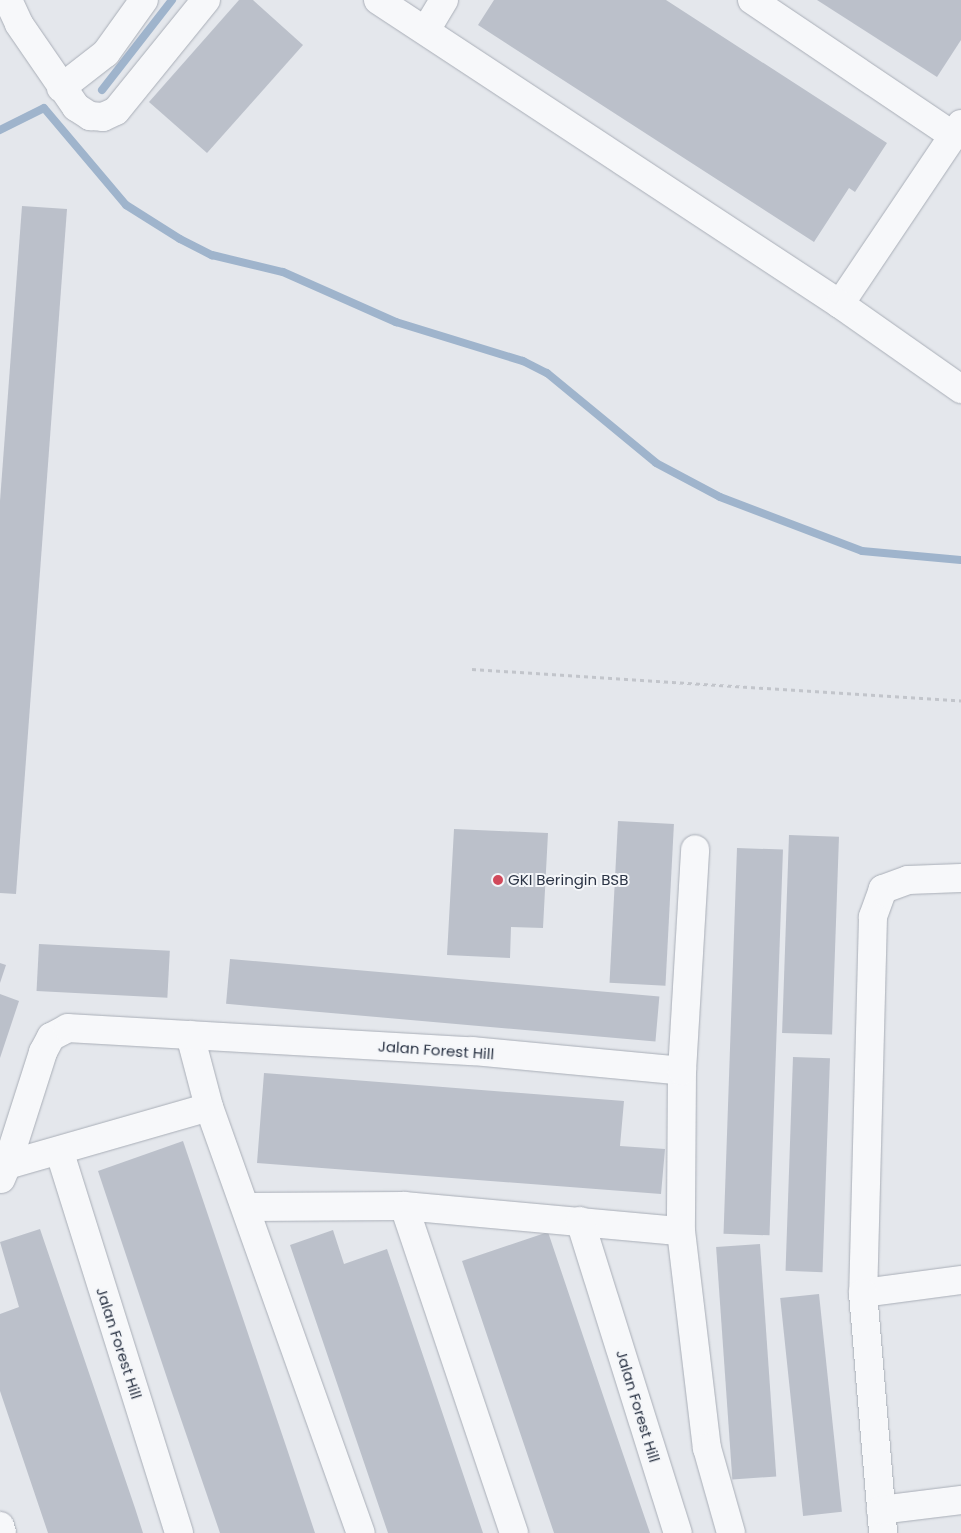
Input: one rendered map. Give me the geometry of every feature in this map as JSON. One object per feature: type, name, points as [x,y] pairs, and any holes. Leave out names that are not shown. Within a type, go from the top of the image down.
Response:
[{"type":"street","points":[[8,0],[10,28],[76,107],[90,116],[103,116],[116,111],[206,0]]},
{"type":"street","points":[[61,88],[106,53],[144,0]]},
{"type":"street","points":[[426,30],[444,0]]},
{"type":"street","points":[[752,0],[957,130],[840,304]]},
{"type":"street","points":[[382,1],[840,304],[961,389]]},
{"type":"street","points":[[695,850],[682,1071],[681,1231],[707,1448],[731,1533]]},
{"type":"street","points":[[961,878],[908,880],[883,889],[873,917],[863,1293],[882,1522],[961,1500]]},
{"type":"street","name":"Jalan Forest Hill","points":[[4,1173],[43,1052],[51,1036],[68,1028],[87,1027],[190,1035],[472,1051],[682,1071]]},
{"type":"street","points":[[190,1035],[209,1107],[247,1207],[361,1533]]},
{"type":"street","name":"Jalan Forest Hill","points":[[4,1173],[60,1153],[209,1107]]},
{"type":"street","name":"Jalan Forest Hill","points":[[60,1153],[179,1533]]},
{"type":"street","points":[[247,1207],[404,1206],[681,1231]]},
{"type":"street","points":[[404,1206],[514,1533]]},
{"type":"street","name":"Jalan Forest Hill","points":[[580,1221],[678,1533]]},
{"type":"street","points":[[863,1293],[961,1280]]},
{"type":"street","points":[[0,1526],[2,1533]]},
{"type":"path","points":[[472,669],[961,701]]},
{"type":"building","points":[[239,0],[253,0],[303,45],[207,153],[149,102]]},
{"type":"building","points":[[494,0],[666,0],[887,143],[855,192],[849,188],[814,242],[478,25]]},
{"type":"building","points":[[817,0],[961,0],[961,40],[937,77]]},
{"type":"building","points":[[22,206],[67,209],[16,894],[0,893],[0,501]]},
{"type":"building","points":[[618,821],[674,824],[665,986],[610,983]]},
{"type":"building","name":"GKI Beringin BSB","points":[[454,829],[548,833],[543,928],[511,927],[510,958],[447,955]]},
{"type":"building","points":[[789,835],[839,837],[832,1035],[782,1033]]},
{"type":"building","points":[[737,848],[783,850],[770,1235],[724,1234]]},
{"type":"building","points":[[39,944],[170,951],[167,998],[37,991]]},
{"type":"building","points":[[230,959],[659,997],[655,1041],[226,1004]]},
{"type":"building","points":[[0,963],[6,965],[0,983]]},
{"type":"building","points":[[0,994],[19,1001],[0,1058]]},
{"type":"building","points":[[793,1057],[830,1058],[823,1272],[786,1271]]},
{"type":"building","points":[[264,1073],[624,1101],[620,1146],[665,1149],[661,1194],[257,1163]]},
{"type":"building","points":[[183,1141],[315,1533],[220,1533],[171,1390],[98,1171]]},
{"type":"building","points":[[40,1229],[143,1533],[48,1533],[0,1391],[0,1314],[19,1307],[0,1242]]},
{"type":"building","points":[[333,1230],[344,1264],[387,1249],[483,1533],[388,1533],[290,1245]]},
{"type":"building","points":[[548,1232],[650,1533],[554,1533],[493,1353],[462,1261]]},
{"type":"building","points":[[760,1244],[776,1476],[732,1480],[716,1247]]},
{"type":"building","points":[[819,1294],[842,1512],[803,1516],[780,1298]]},
{"type":"waterway","points":[[102,90],[172,0]]},
{"type":"waterway","points":[[0,130],[44,108],[126,205],[180,239],[212,255],[283,272],[396,322],[523,361],[547,373],[656,463],[720,497],[862,551],[961,560]]},
{"type":"place","name":"GKI Beringin BSB","points":[[498,880]]}]
